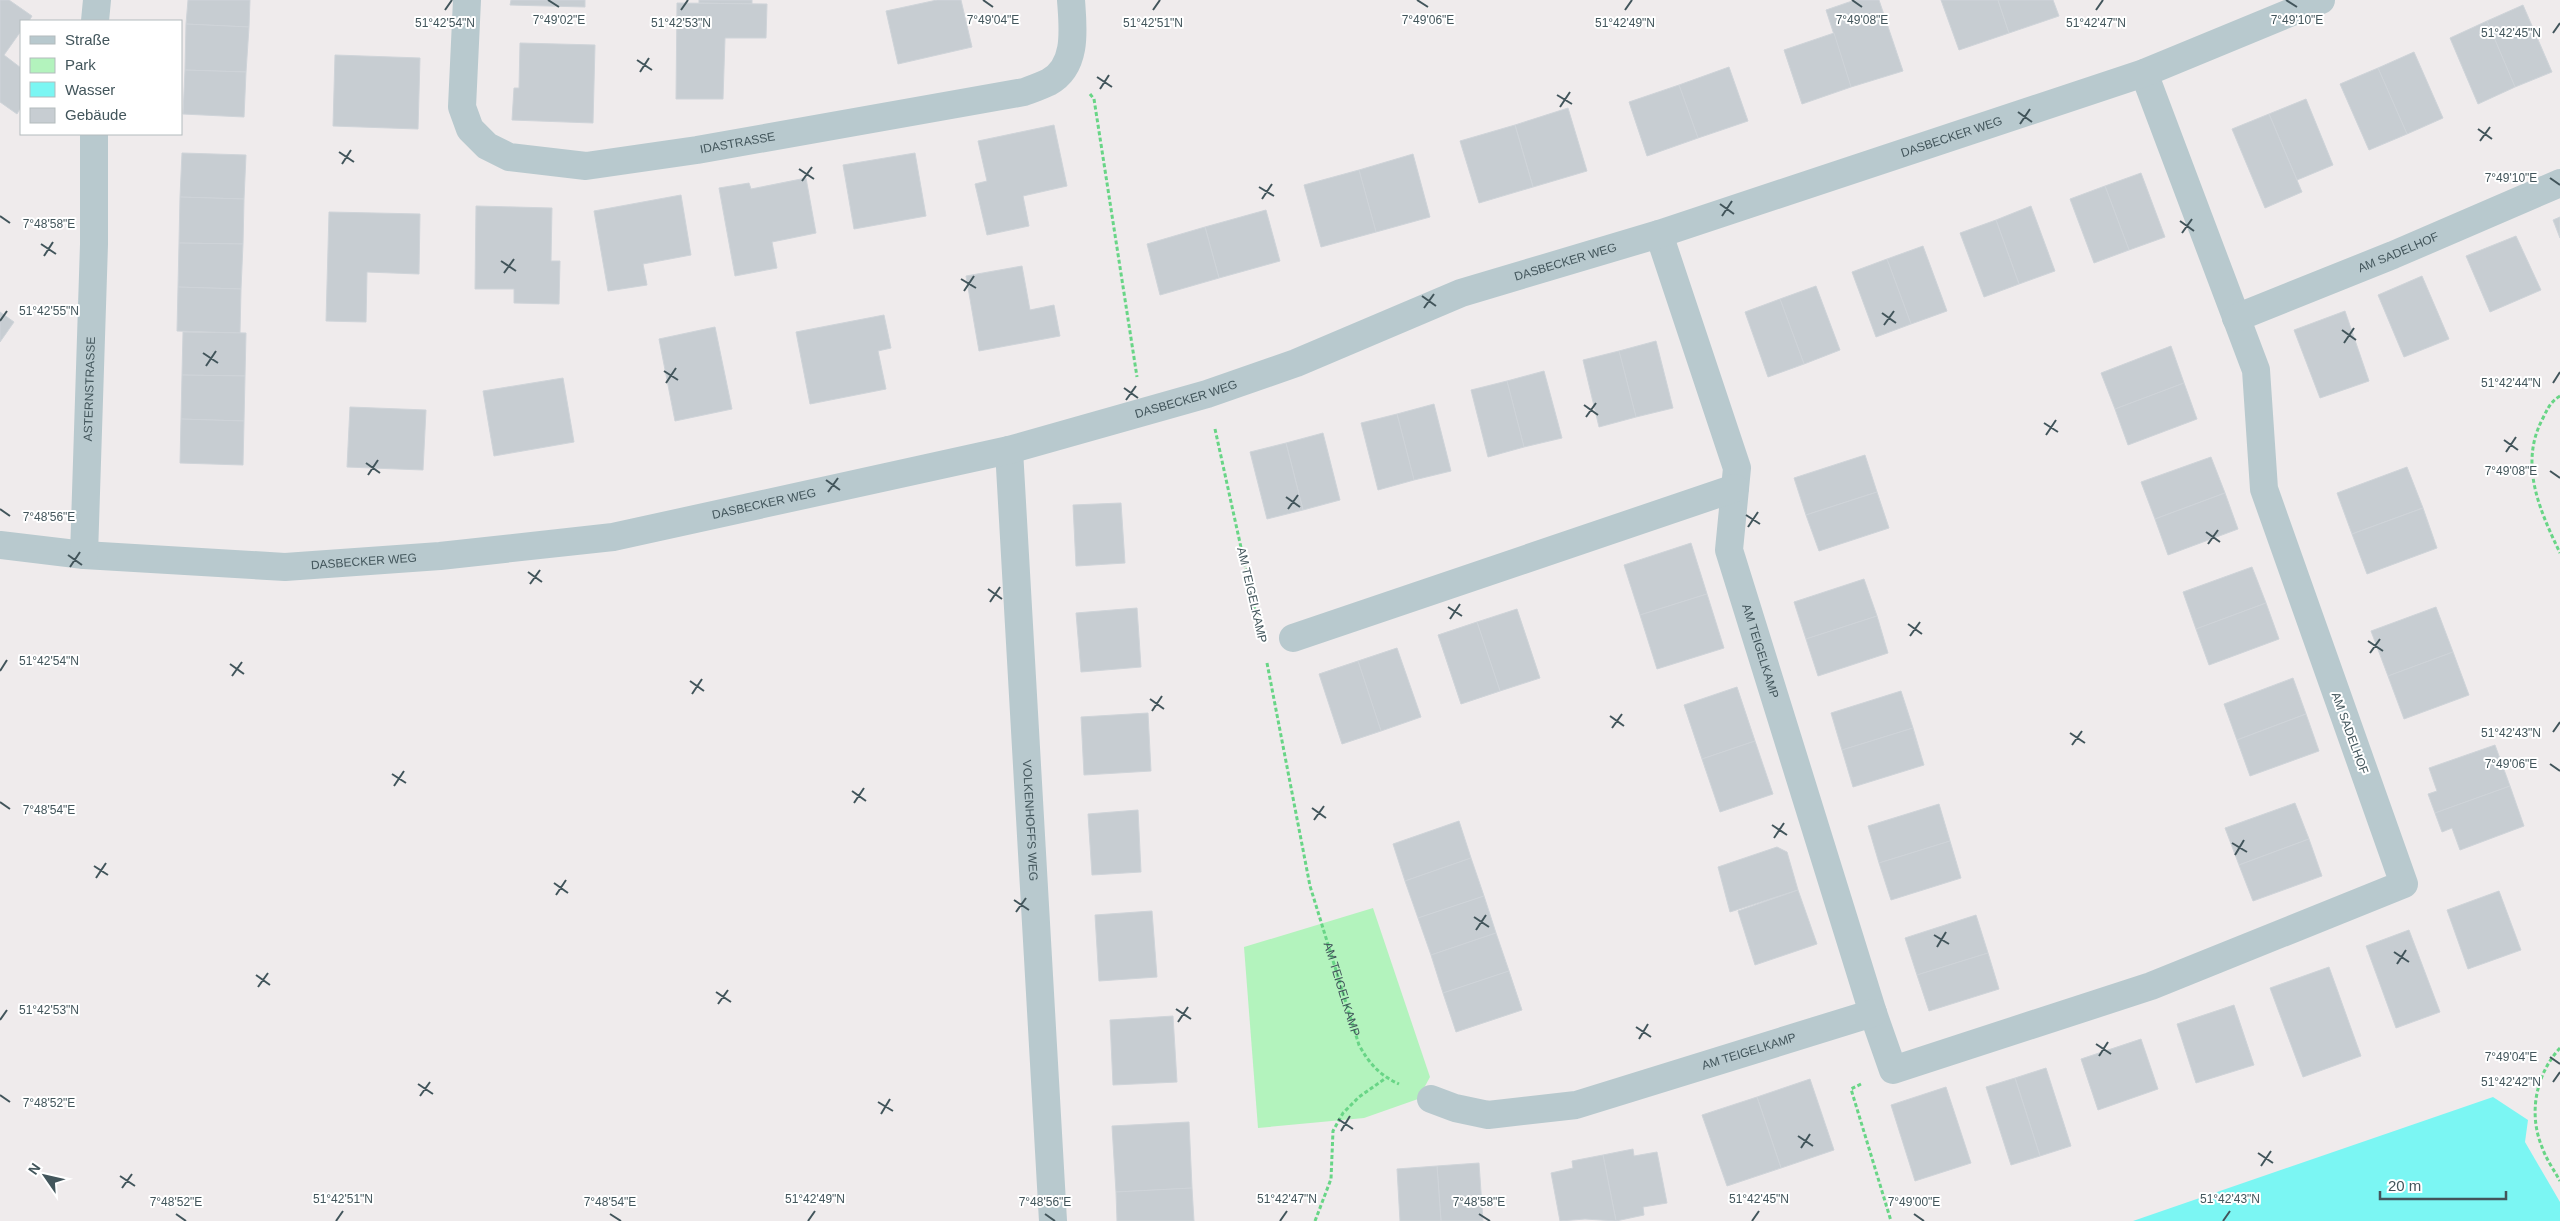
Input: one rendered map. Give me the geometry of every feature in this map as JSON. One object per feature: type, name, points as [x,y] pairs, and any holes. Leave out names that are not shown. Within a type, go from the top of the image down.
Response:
[{"type":"street","points":[[95,20],[97,0]]},
{"type":"street","name":"IDASTRASSE","points":[[466,0],[462,107],[470,130],[487,146],[509,156],[586,166],[698,150],[1024,92],[1050,81],[1066,67]]},
{"type":"street","points":[[1066,67],[1071,48],[1073,25],[1071,0]]},
{"type":"street","name":"DASBECKER WEG","points":[[0,545],[84,555],[285,567],[440,556],[613,537],[1009,450],[1207,394],[1296,363],[1461,293],[1658,234],[2144,73],[2321,0]]},
{"type":"street","name":"AM SADELHOF","points":[[1894,1070],[2151,986],[2404,884],[2264,489],[2256,370],[2144,73]]},
{"type":"street","name":"ASTERNSTRASSE","points":[[84,555],[94,244],[94,135]]},
{"type":"street","name":"AM SADELHOF","points":[[2236,318],[2393,255],[2560,183]]},
{"type":"street","name":"AM TEIGELKAMP","points":[[1658,234],[1737,468],[1728,550],[1873,1013],[1894,1070]]},
{"type":"street","name":"VOLKENHOFFS WEG","points":[[1009,450],[1053,1221]]},
{"type":"street","points":[[1293,638],[1735,488]]},
{"type":"street","name":"AM TEIGELKAMP","points":[[1432,1099],[1455,1108],[1488,1115],[1576,1105],[1873,1013]]},
{"type":"path","points":[[1066,67],[1094,99],[1142,411]]},
{"type":"path","name":"AM TEIGELKAMP","points":[[1207,394],[1259,629]]},
{"type":"path","points":[[2560,396],[2552,401],[2535,433],[2530,464],[2536,498],[2560,553]]},
{"type":"path","name":"AM TEIGELKAMP","points":[[1266,657],[1310,886],[1359,1044],[1370,1064],[1386,1078],[1432,1099]]},
{"type":"path","points":[[2560,1048],[2537,1086],[2535,1112],[2541,1146],[2560,1181]]},
{"type":"path","points":[[1891,1221],[1851,1089],[1894,1070]]},
{"type":"path","points":[[1315,1221],[1332,1179],[1334,1131],[1343,1114],[1354,1102],[1386,1078]]},
{"type":"green space","points":[[1373,908],[1430,1077],[1418,1099],[1364,1118],[1258,1128],[1244,947]]},
{"type":"water","points":[[2493,1097],[2528,1120],[2525,1142],[2560,1202],[2560,1221],[2133,1221]]},
{"type":"building","points":[[0,0],[9,0],[32,16],[30,20],[20,20],[20,32],[4,55],[20,67],[20,109],[17,114],[0,102]]},
{"type":"building","points":[[188,0],[250,0],[249,27],[186,24]]},
{"type":"building","points":[[511,0],[585,0],[585,7],[510,5]]},
{"type":"building","points":[[699,0],[752,0],[752,4],[699,3]]},
{"type":"building","points":[[937,0],[961,0],[972,47],[898,64],[886,11]]},
{"type":"building","points":[[1855,0],[1879,0],[1903,71],[1851,87],[1826,10]]},
{"type":"building","points":[[1941,0],[1998,0],[2009,33],[1959,50]]},
{"type":"building","points":[[1998,0],[2053,0],[2059,16],[2009,33]]},
{"type":"building","points":[[677,3],[767,4],[766,38],[725,38],[723,99],[676,99]]},
{"type":"building","points":[[2523,5],[2552,72],[2515,87],[2487,21]]},
{"type":"building","points":[[2487,21],[2515,87],[2478,104],[2450,38]]},
{"type":"building","points":[[186,24],[249,27],[246,72],[185,70]]},
{"type":"building","points":[[1834,33],[1851,87],[1802,104],[1784,50]]},
{"type":"building","points":[[520,43],[595,45],[593,123],[512,120],[514,88],[519,88]]},
{"type":"building","points":[[2414,52],[2443,118],[2407,134],[2378,68]]},
{"type":"building","points":[[335,55],[420,58],[418,129],[333,126]]},
{"type":"building","points":[[1729,67],[1748,121],[1698,138],[1679,85]]},
{"type":"building","points":[[2378,68],[2407,134],[2369,150],[2340,84]]},
{"type":"building","points":[[185,70],[246,72],[244,117],[183,114]]},
{"type":"building","points":[[1679,85],[1698,138],[1647,156],[1629,102]]},
{"type":"building","points":[[2306,99],[2333,165],[2297,180],[2269,114]]},
{"type":"building","points":[[1568,108],[1587,171],[1533,187],[1515,125]]},
{"type":"building","points":[[2269,114],[2302,192],[2265,208],[2232,129]]},
{"type":"building","points":[[1054,125],[1067,186],[1023,196],[1029,226],[987,235],[975,184],[987,181],[978,141]]},
{"type":"building","points":[[1515,125],[1533,187],[1479,203],[1460,141]]},
{"type":"building","points":[[182,153],[246,155],[244,199],[180,197]]},
{"type":"building","points":[[915,153],[926,216],[854,229],[843,165]]},
{"type":"building","points":[[1413,154],[1430,217],[1376,232],[1359,170]]},
{"type":"building","points":[[1359,170],[1376,232],[1321,247],[1304,185]]},
{"type":"building","points":[[2141,173],[2165,237],[2129,250],[2105,186]]},
{"type":"building","points":[[806,178],[816,233],[772,242],[777,268],[735,276],[719,188],[749,183],[751,189]]},
{"type":"building","points":[[2105,186],[2129,250],[2094,263],[2070,199]]},
{"type":"building","points":[[681,195],[691,255],[643,264],[647,285],[608,291],[594,211]]},
{"type":"building","points":[[180,197],[244,199],[243,244],[179,243]]},
{"type":"building","points":[[476,206],[552,208],[551,261],[560,261],[559,304],[514,303],[514,289],[475,289]]},
{"type":"building","points":[[2031,206],[2055,271],[2019,284],[1996,220]]},
{"type":"building","points":[[1266,210],[1280,261],[1219,278],[1205,227]]},
{"type":"building","points":[[329,212],[420,214],[419,274],[367,272],[366,322],[326,321]]},
{"type":"building","points":[[2560,217],[2560,238],[2553,220]]},
{"type":"building","points":[[1996,220],[2019,284],[1984,297],[1960,233]]},
{"type":"building","points":[[1205,227],[1219,278],[1160,295],[1147,244]]},
{"type":"building","points":[[2516,236],[2541,290],[2490,312],[2466,256]]},
{"type":"building","points":[[179,243],[243,244],[241,289],[178,287]]},
{"type":"building","points":[[1923,246],[1947,311],[1911,324],[1887,259]]},
{"type":"building","points":[[1887,259],[1911,324],[1876,337],[1852,272]]},
{"type":"building","points":[[1022,266],[1030,310],[1054,305],[1060,336],[979,351],[966,276]]},
{"type":"building","points":[[2422,276],[2449,339],[2404,357],[2378,295]]},
{"type":"building","points":[[1816,286],[1840,350],[1804,364],[1780,299]]},
{"type":"building","points":[[178,287],[241,289],[240,333],[177,331]]},
{"type":"building","points":[[1780,299],[1804,364],[1768,377],[1745,312]]},
{"type":"building","points":[[2345,311],[2369,381],[2320,398],[2294,330]]},
{"type":"building","points":[[0,312],[14,322],[0,342]]},
{"type":"building","points":[[884,315],[891,348],[878,351],[886,389],[810,404],[796,332]]},
{"type":"building","points":[[715,327],[732,409],[675,421],[659,339]]},
{"type":"building","points":[[183,332],[246,333],[245,376],[182,375]]},
{"type":"building","points":[[1656,341],[1673,408],[1636,417],[1619,351]]},
{"type":"building","points":[[2171,346],[2184,383],[2115,409],[2101,373]]},
{"type":"building","points":[[1619,351],[1636,417],[1599,427],[1583,360]]},
{"type":"building","points":[[1544,371],[1562,438],[1524,447],[1507,381]]},
{"type":"building","points":[[182,375],[245,376],[244,421],[181,419]]},
{"type":"building","points":[[563,378],[574,442],[494,456],[483,391]]},
{"type":"building","points":[[1507,381],[1524,447],[1488,457],[1471,390]]},
{"type":"building","points":[[2184,383],[2197,419],[2128,445],[2115,409]]},
{"type":"building","points":[[1434,404],[1451,471],[1414,480],[1397,414]]},
{"type":"building","points":[[350,407],[426,410],[423,470],[347,467]]},
{"type":"building","points":[[1397,414],[1414,480],[1378,490],[1361,423]]},
{"type":"building","points":[[181,419],[244,421],[243,465],[180,463]]},
{"type":"building","points":[[1323,433],[1340,500],[1303,510],[1286,443]]},
{"type":"building","points":[[1286,443],[1303,510],[1267,519],[1250,452]]},
{"type":"building","points":[[1865,455],[1877,492],[1806,515],[1794,478]]},
{"type":"building","points":[[2211,457],[2225,493],[2155,519],[2141,482]]},
{"type":"building","points":[[2407,467],[2423,508],[2352,534],[2337,493]]},
{"type":"building","points":[[1877,492],[1889,528],[1819,551],[1806,515]]},
{"type":"building","points":[[2225,493],[2238,529],[2168,555],[2155,519]]},
{"type":"building","points":[[1121,503],[1125,563],[1076,566],[1073,505]]},
{"type":"building","points":[[2423,508],[2437,548],[2367,574],[2352,534]]},
{"type":"building","points":[[1691,543],[1707,594],[1640,615],[1624,565]]},
{"type":"building","points":[[2252,567],[2266,603],[2196,629],[2183,592]]},
{"type":"building","points":[[1864,579],[1877,616],[1806,639],[1794,602]]},
{"type":"building","points":[[1707,594],[1724,648],[1657,669],[1640,615]]},
{"type":"building","points":[[2266,603],[2279,639],[2209,665],[2196,629]]},
{"type":"building","points":[[2436,607],[2453,652],[2388,676],[2371,631]]},
{"type":"building","points":[[1137,608],[1141,667],[1081,672],[1076,613]]},
{"type":"building","points":[[1517,609],[1540,678],[1500,691],[1477,622]]},
{"type":"building","points":[[1877,616],[1888,653],[1818,676],[1806,639]]},
{"type":"building","points":[[1477,622],[1500,691],[1461,704],[1438,635]]},
{"type":"building","points":[[1397,648],[1421,717],[1381,731],[1358,661]]},
{"type":"building","points":[[2453,652],[2469,695],[2404,719],[2388,676]]},
{"type":"building","points":[[1358,661],[1381,731],[1342,744],[1319,674]]},
{"type":"building","points":[[2293,678],[2306,714],[2237,740],[2224,704]]},
{"type":"building","points":[[1737,687],[1755,741],[1702,759],[1684,705]]},
{"type":"building","points":[[1901,691],[1913,728],[1842,750],[1831,713]]},
{"type":"building","points":[[1148,713],[1151,771],[1084,775],[1081,717]]},
{"type":"building","points":[[2306,714],[2319,751],[2250,776],[2237,740]]},
{"type":"building","points":[[1913,728],[1924,765],[1853,787],[1842,750]]},
{"type":"building","points":[[1755,741],[1773,794],[1720,812],[1702,759]]},
{"type":"building","points":[[2495,745],[2510,786],[2435,813],[2428,794],[2437,791],[2429,768]]},
{"type":"building","points":[[2510,786],[2524,826],[2460,850],[2452,828],[2442,832],[2435,813]]},
{"type":"building","points":[[2295,803],[2309,839],[2239,865],[2225,828]]},
{"type":"building","points":[[1939,804],[1950,841],[1879,863],[1868,826]]},
{"type":"building","points":[[1138,810],[1141,872],[1092,875],[1088,814]]},
{"type":"building","points":[[1459,821],[1471,858],[1405,881],[1393,844]]},
{"type":"building","points":[[2309,839],[2322,876],[2253,901],[2239,865]]},
{"type":"building","points":[[1950,841],[1961,878],[1891,900],[1879,863]]},
{"type":"building","points":[[1777,847],[1787,852],[1798,890],[1730,912],[1718,867]]},
{"type":"building","points":[[1471,858],[1484,896],[1418,918],[1405,881]]},
{"type":"building","points":[[1798,890],[1817,944],[1755,965],[1738,911]]},
{"type":"building","points":[[2499,891],[2521,950],[2468,969],[2447,910]]},
{"type":"building","points":[[1484,896],[1496,933],[1431,955],[1418,918]]},
{"type":"building","points":[[1152,911],[1157,977],[1099,981],[1095,915]]},
{"type":"building","points":[[1976,915],[1988,953],[1917,975],[1905,938]]},
{"type":"building","points":[[2409,930],[2440,1012],[2396,1028],[2366,946]]},
{"type":"building","points":[[1496,933],[1509,971],[1443,993],[1431,955]]},
{"type":"building","points":[[1988,953],[1999,989],[1929,1011],[1917,975]]},
{"type":"building","points":[[2329,967],[2361,1056],[2303,1077],[2270,988]]},
{"type":"building","points":[[1509,971],[1522,1010],[1456,1032],[1443,993]]},
{"type":"building","points":[[2234,1005],[2254,1065],[2196,1083],[2177,1024]]},
{"type":"building","points":[[1173,1016],[1177,1082],[1113,1085],[1110,1020]]},
{"type":"building","points":[[2141,1039],[2158,1089],[2098,1110],[2081,1059]]},
{"type":"building","points":[[2046,1068],[2071,1146],[2040,1156],[2015,1078]]},
{"type":"building","points":[[2015,1078],[2040,1156],[2011,1165],[1986,1087]]},
{"type":"building","points":[[1810,1079],[1834,1150],[1781,1168],[1757,1097]]},
{"type":"building","points":[[1946,1087],[1971,1163],[1915,1181],[1891,1105]]},
{"type":"building","points":[[1757,1097],[1781,1168],[1727,1186],[1702,1115]]},
{"type":"building","points":[[1189,1122],[1192,1188],[1116,1192],[1112,1126]]},
{"type":"building","points":[[1633,1149],[1634,1156],[1657,1152],[1667,1203],[1643,1207],[1644,1215],[1616,1221],[1603,1155]]},
{"type":"building","points":[[1603,1155],[1616,1221],[1585,1219],[1560,1221],[1551,1173],[1573,1168],[1572,1161]]},
{"type":"building","points":[[1479,1163],[1483,1221],[1441,1221],[1437,1166]]},
{"type":"building","points":[[1437,1166],[1441,1221],[1400,1221],[1397,1169]]},
{"type":"building","points":[[1192,1188],[1194,1221],[1117,1221],[1116,1192]]}]
